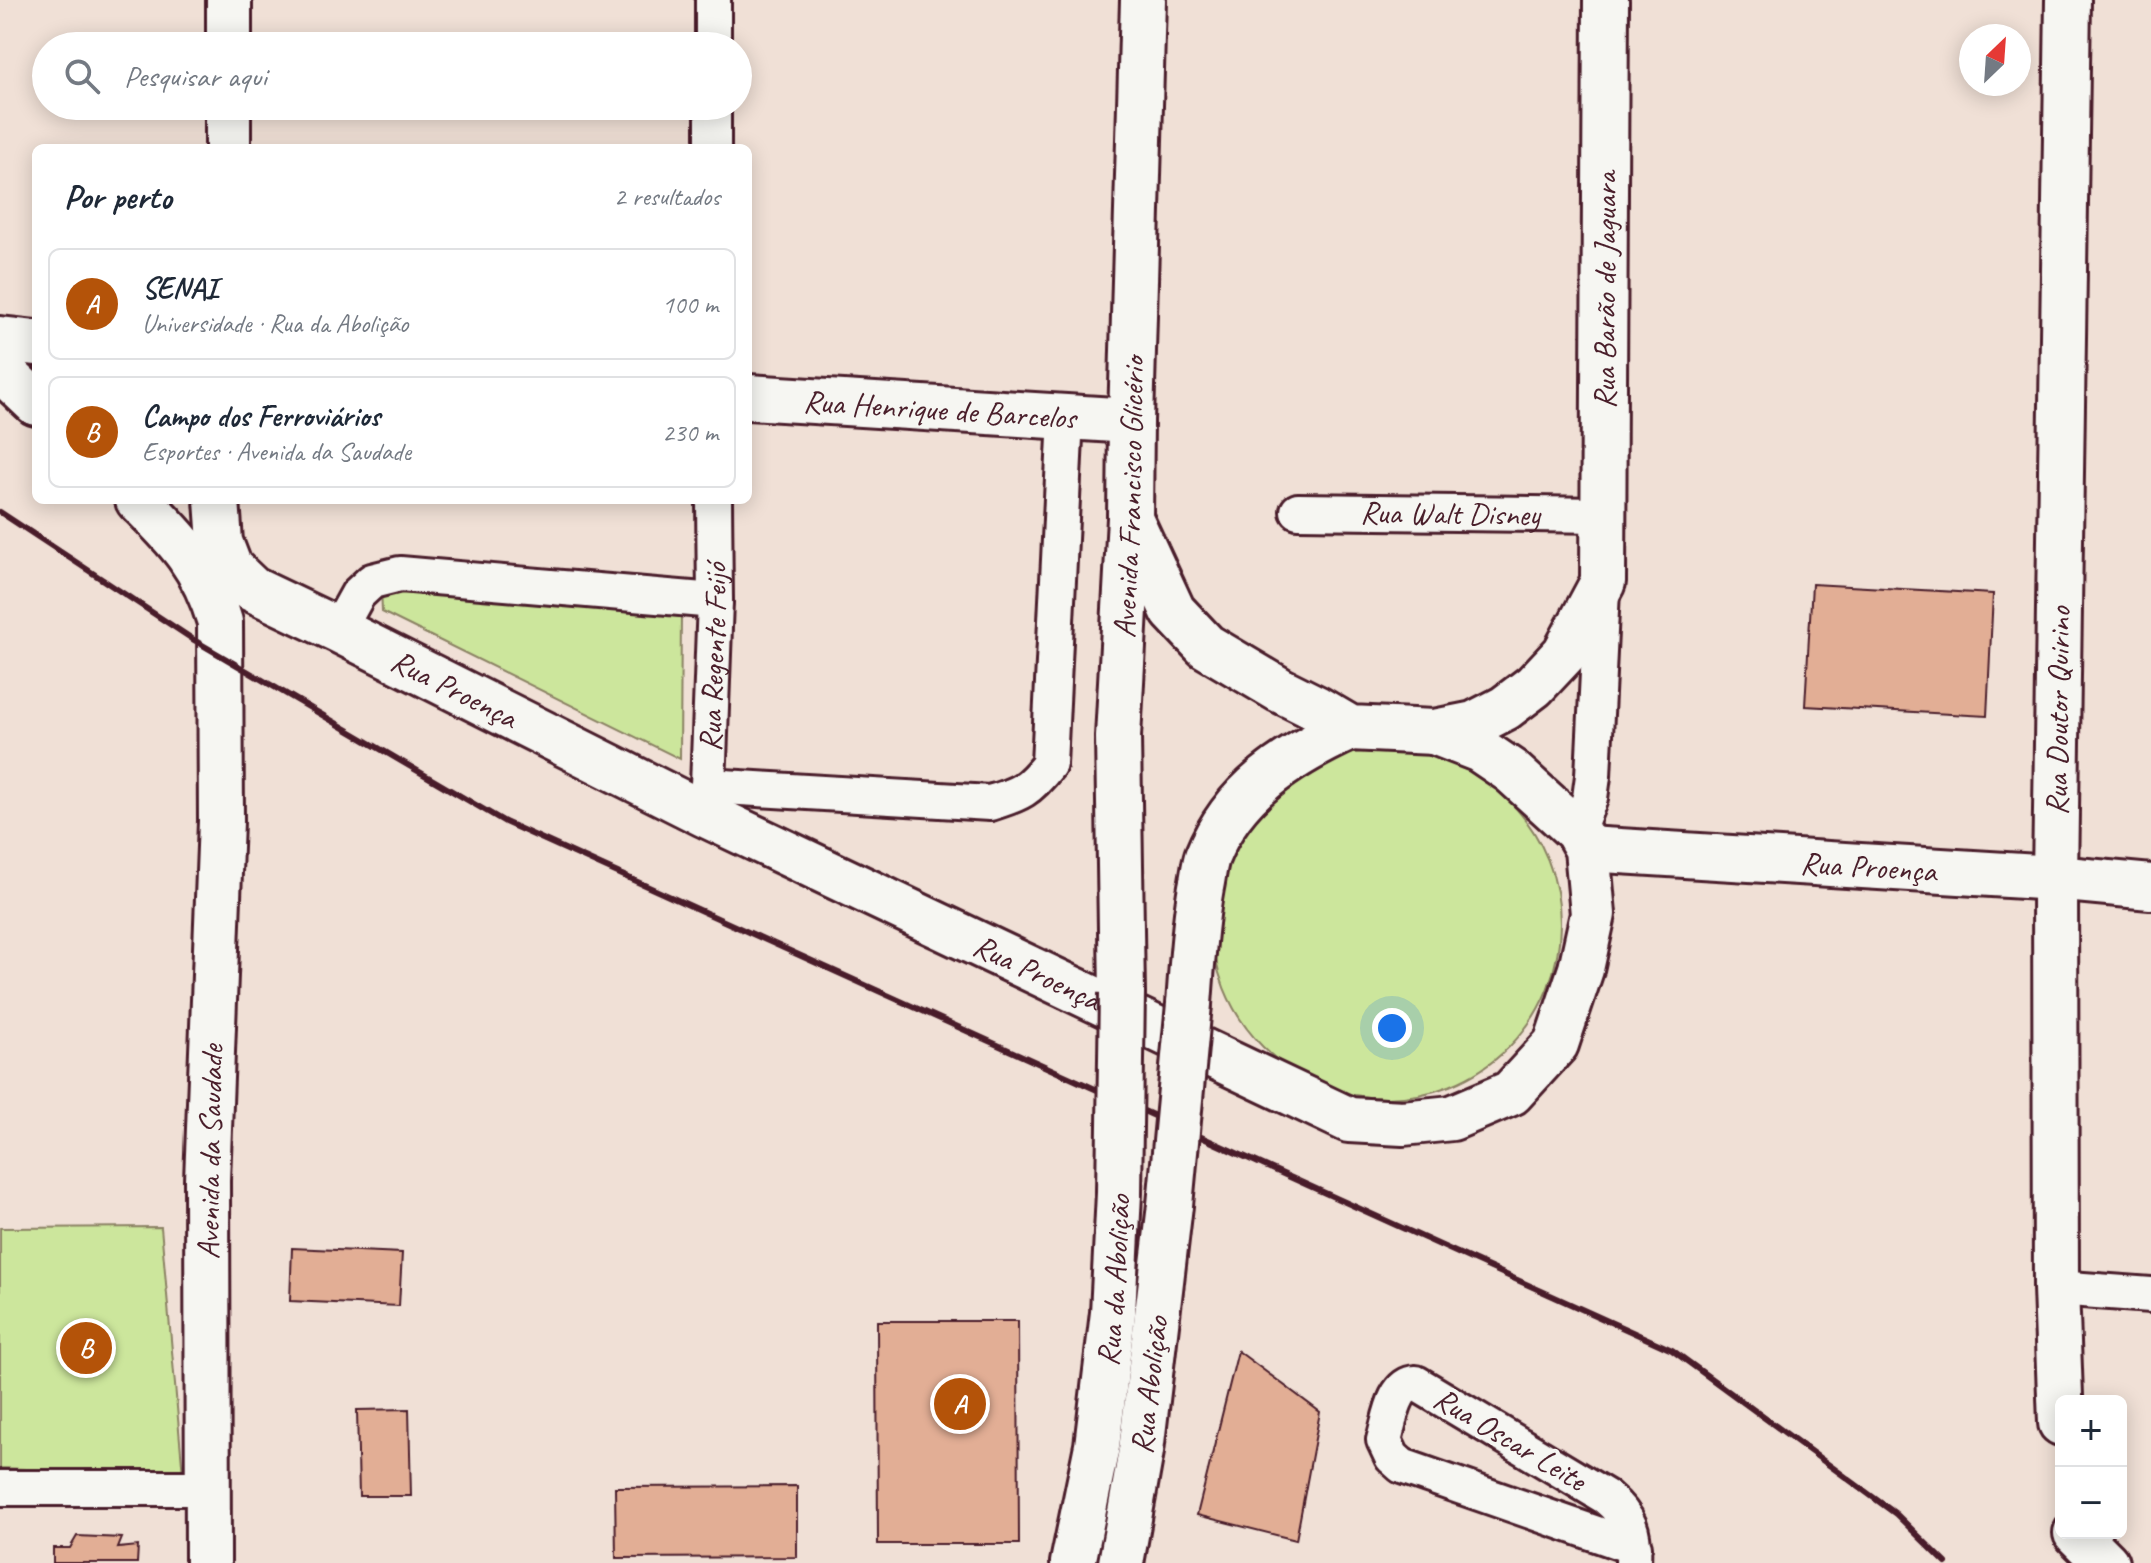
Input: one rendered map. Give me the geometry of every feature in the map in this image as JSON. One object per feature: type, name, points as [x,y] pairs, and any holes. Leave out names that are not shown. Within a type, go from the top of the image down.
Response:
[{"type":"main road","points":[[229,0],[229,32]]},
{"type":"main road","name":"Avenida Francisco Glicério","points":[[1122,993],[1118,737],[1130,518],[1143,0]]},
{"type":"main road","name":"Rua Barão de Jaguara","points":[[1603,582],[1606,0]]},
{"type":"main road","name":"Rua Doutor Quirino","points":[[2060,1395],[2056,1288],[2055,878],[2068,0]]},
{"type":"main road","points":[[228,120],[228,144]]},
{"type":"main road","points":[[0,339],[32,343]]},
{"type":"main road","points":[[0,369],[32,399]]},
{"type":"main road","name":"Rua Henrique de Barcelos","points":[[752,397],[1131,421]]},
{"type":"main road","name":"Avenida da Saudade","points":[[142,504],[175,536],[197,565],[213,598],[220,622],[221,821],[207,1180],[208,1563]]},
{"type":"main road","name":"Rua Proença","points":[[217,504],[220,542],[230,568],[252,589],[706,800],[1349,1120],[1403,1123],[1452,1118],[1511,1093],[1556,1044],[1581,969],[1593,914],[1582,840],[2151,887]]},
{"type":"main road","points":[[1130,518],[1173,611],[1206,646],[1350,728],[1434,732],[1474,724],[1505,708],[1534,686],[1565,653],[1603,582]]},
{"type":"main road","name":"Rua da Abolição","points":[[1170,1205],[1195,921],[1207,859],[1225,823],[1254,787],[1312,745],[1350,728]]},
{"type":"main road","points":[[1434,732],[1480,750],[1511,771],[1582,840]]},
{"type":"main road","name":"Rua da Abolição","points":[[1073,1563],[1097,1446],[1113,1313],[1119,1193],[1122,993]]},
{"type":"main road","name":"Rua Abolição","points":[[1121,1563],[1141,1451],[1170,1205]]},
{"type":"main road","points":[[2082,1539],[2106,1563]]},
{"type":"street","points":[[713,0],[713,32]]},
{"type":"street","points":[[713,120],[713,144]]},
{"type":"street","name":"Avenida Francisco Glicério","points":[[1036,781],[1049,764],[1066,417]]},
{"type":"street","name":"Rua Regente Feijó","points":[[706,800],[715,601],[714,504]]},
{"type":"street","name":"Rua Walt Disney","points":[[1298,511],[1602,515]]},
{"type":"street","points":[[338,630],[358,594],[372,581],[400,574],[715,601]]},
{"type":"street","points":[[1582,840],[1593,776],[1603,582]]},
{"type":"street","name":"Rua Proença","points":[[706,800],[990,803],[1018,795],[1036,781]]},
{"type":"street","points":[[2056,1288],[2151,1295]]},
{"type":"street","name":"Rua Oscar Leite","points":[[1408,1383],[1416,1383],[1606,1497],[1628,1519],[1634,1555],[1402,1466],[1392,1457],[1384,1440],[1399,1390],[1408,1383]]},
{"type":"street","points":[[0,1488],[207,1488]]},
{"type":"green space","points":[[381,585],[681,610],[680,759],[382,612]]},
{"type":"green space","points":[[1386,750],[1420,754],[1453,763],[1483,780],[1509,801],[1530,827],[1547,857],[1556,890],[1560,924],[1556,958],[1547,991],[1530,1021],[1509,1047],[1483,1068],[1453,1085],[1420,1094],[1386,1098],[1352,1094],[1319,1085],[1289,1068],[1263,1047],[1242,1021],[1225,991],[1216,958],[1212,924],[1216,890],[1225,857],[1242,827],[1263,801],[1289,780],[1319,763],[1352,754]]},
{"type":"green space","points":[[161,1227],[183,1475],[0,1468],[0,1228]]},
{"type":"building","points":[[1812,584],[1993,594],[1987,716],[1805,706]]},
{"type":"building","points":[[292,1248],[402,1253],[399,1306],[290,1301]]},
{"type":"building","points":[[877,1321],[1018,1321],[1019,1544],[878,1544]]},
{"type":"building","points":[[1238,1351],[1320,1412],[1296,1540],[1197,1515]]},
{"type":"building","points":[[409,1409],[411,1496],[359,1496],[357,1410]]},
{"type":"building","points":[[797,1486],[797,1557],[616,1558],[615,1487]]},
{"type":"building","points":[[77,1536],[122,1538],[118,1548],[138,1546],[137,1563],[53,1563],[53,1548],[70,1548]]},
{"type":"railway","points":[[0,512],[194,640],[505,822],[1672,1350],[1896,1514],[1946,1563]]},
{"type":"place","name":"Campo dos Ferroviários","points":[[86,1348]]},
{"type":"place","name":"SENAI","points":[[960,1404]]}]
